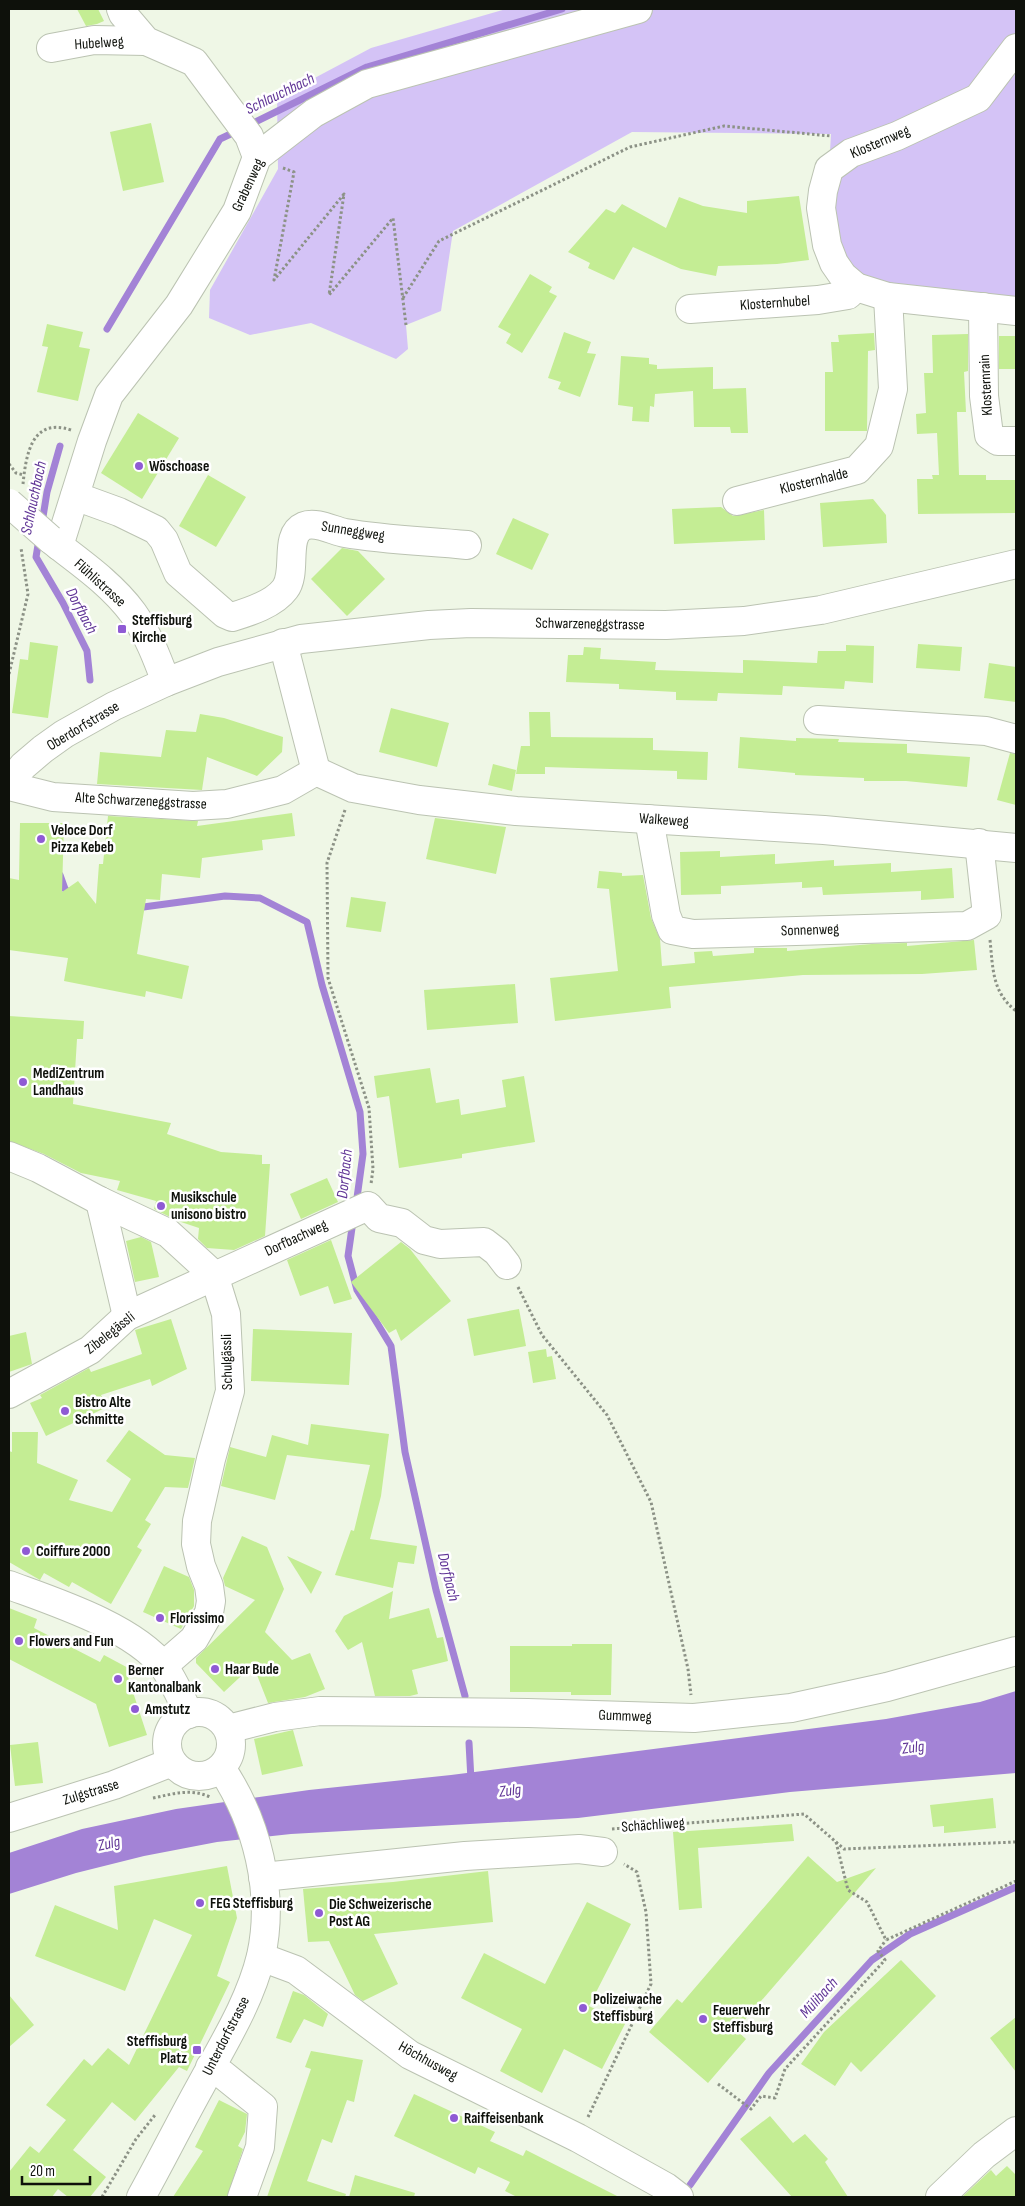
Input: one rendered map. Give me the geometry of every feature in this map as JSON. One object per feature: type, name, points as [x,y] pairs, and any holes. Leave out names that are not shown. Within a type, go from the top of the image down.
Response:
[{"type":"street","name":"Hubelweg","points":[[121,9],[123,14],[146,41]]},
{"type":"street","name":"Grabenweg","points":[[54,542],[75,496],[109,395],[179,305],[236,211],[247,137],[314,113],[367,84],[636,10]]},
{"type":"street","name":"Hubelweg","points":[[51,48],[94,40],[146,41],[194,62],[247,137]]},
{"type":"street","name":"Klosternweg","points":[[1016,48],[978,98],[897,136],[851,153],[829,169],[821,208],[826,245],[834,263],[843,276],[856,287],[888,297],[1016,311]]},
{"type":"street","name":"Klosternhubel","points":[[690,309],[818,300],[848,295],[856,287]]},
{"type":"street","name":"Klosternhalde","points":[[737,501],[857,470],[879,446],[893,389],[888,297]]},
{"type":"street","name":"Klosternrain","points":[[983,307],[984,396],[989,435],[998,441],[1016,441]]},
{"type":"street","name":"Sunneggweg","points":[[75,496],[119,512],[156,530],[164,540],[178,573],[225,614],[232,617],[274,600],[286,588],[292,575],[292,543],[296,534],[304,526],[314,525],[346,533],[467,545]]},
{"type":"street","name":"Flühlistrasse","points":[[9,503],[108,586],[132,613],[151,645],[166,682]]},
{"type":"street","name":"Schwarzeneggstrasse","points":[[166,682],[240,655],[312,637],[430,625],[510,623],[666,625],[744,621],[821,610],[1016,564]]},
{"type":"street","points":[[283,643],[316,771]]},
{"type":"street","name":"Oberdorfstrasse","points":[[9,784],[23,766],[64,734],[114,706],[166,682]]},
{"type":"street","points":[[818,720],[986,731],[1016,739]]},
{"type":"street","name":"Walkeweg","points":[[316,771],[352,788],[419,800],[516,811],[824,830],[979,843],[1016,848]]},
{"type":"street","name":"Alte Schwarzeneggstrasse","points":[[9,784],[52,797],[193,806],[227,804],[282,790],[316,771]]},
{"type":"street","name":"Sonnenweg","points":[[650,819],[666,915],[672,930],[693,934],[967,926],[987,915]]},
{"type":"street","points":[[979,843],[987,915]]},
{"type":"street","points":[[9,1156],[38,1168],[100,1201],[168,1233],[214,1275]]},
{"type":"street","points":[[100,1201],[127,1316]]},
{"type":"street","points":[[358,1210],[379,1218],[402,1223],[424,1240],[440,1244],[484,1242],[497,1252],[507,1265]]},
{"type":"street","name":"Dorfbachweg","points":[[214,1275],[358,1210]]},
{"type":"street","name":"Zibelegässli","points":[[9,1394],[90,1350],[127,1316],[214,1275]]},
{"type":"street","name":"Schulgässli","points":[[164,1666],[194,1639],[209,1613],[211,1601],[210,1586],[201,1566],[196,1544],[197,1521],[211,1459],[230,1391],[226,1314],[214,1275]]},
{"type":"street","points":[[9,1584],[90,1617],[144,1647],[164,1666],[177,1687],[189,1714]]},
{"type":"street","name":"Gummweg","points":[[228,1729],[275,1717],[320,1711],[528,1713],[694,1718],[791,1708],[887,1687],[1016,1651]]},
{"type":"street","points":[[207,1713],[215,1716],[228,1729],[232,1745],[227,1761],[221,1768],[207,1775],[200,1776],[184,1772],[172,1762],[169,1754],[168,1738],[175,1723],[189,1714],[207,1713]]},
{"type":"street","name":"Zulgstrasse","points":[[9,1818],[114,1785],[172,1762]]},
{"type":"street","name":"Unterdorfstrasse","points":[[140,2197],[239,2012],[260,1957],[265,1927],[261,1869],[251,1827],[239,1796],[221,1768]]},
{"type":"street","points":[[261,1869],[579,1849],[603,1852]]},
{"type":"street","name":"Höchhusweg","points":[[260,1957],[296,1970],[410,2055],[578,2138],[666,2187],[678,2197]]},
{"type":"street","points":[[210,2067],[222,2074],[263,2107],[260,2147],[242,2197]]},
{"type":"street","points":[[940,2197],[984,2155],[1016,2132]]},
{"type":"path","points":[[403,299],[439,241],[630,147],[724,126],[838,137],[851,153]]},
{"type":"path","points":[[247,137],[294,172],[274,280],[344,194],[329,295],[393,218],[406,325]]},
{"type":"path","points":[[9,464],[16,473],[24,475]]},
{"type":"path","points":[[352,788],[327,862],[328,978],[369,1108],[373,1169],[358,1210]]},
{"type":"path","points":[[987,915],[995,984],[1006,1002],[1016,1011]]},
{"type":"path","points":[[507,1265],[542,1335],[606,1415],[652,1502],[688,1669],[694,1718]]},
{"type":"path","name":"Schächliweg","points":[[603,1852],[612,1828],[804,1814],[844,1849],[1016,1842]]},
{"type":"path","points":[[836,1841],[848,1890],[867,1902],[886,1940]]},
{"type":"path","points":[[578,2138],[651,1984],[646,1912],[638,1872],[603,1852]]},
{"type":"path","points":[[718,2084],[751,2109],[761,2096],[775,2098],[785,2069],[885,1960],[878,1950],[886,1940],[1016,1881]]},
{"type":"path","points":[[102,2197],[136,2139],[159,2110]]},
{"type":"shaded area","points":[[506,9],[1016,9],[1016,311],[843,276],[829,169],[831,134],[632,132],[453,231],[441,311],[406,325],[408,349],[396,359],[311,323],[250,335],[209,318],[210,290],[278,169],[277,98],[371,48]]},
{"type":"water","name":"Zulg","points":[[1016,1691],[1016,1773],[790,1792],[578,1818],[291,1834],[217,1842],[144,1856],[76,1873],[9,1894],[9,1853],[82,1829],[176,1809],[309,1790],[451,1775],[886,1719],[980,1702]]},
{"type":"building","points":[[77,9],[98,9],[104,21],[86,26]]},
{"type":"building","points":[[151,123],[164,182],[123,191],[110,132]]},
{"type":"building","points":[[799,196],[809,260],[777,264],[718,266],[716,276],[681,269],[633,247],[614,280],[588,268],[590,263],[568,252],[606,209],[615,213],[622,204],[666,228],[679,197],[703,206],[747,213],[747,201]]},
{"type":"building","points":[[530,274],[552,287],[549,292],[557,296],[522,353],[506,343],[511,334],[498,327]]},
{"type":"building","points":[[47,324],[83,332],[79,347],[90,349],[78,401],[37,392],[48,347],[42,346]]},
{"type":"building","points":[[564,332],[591,342],[587,353],[596,354],[580,397],[558,389],[561,382],[548,378]]},
{"type":"building","points":[[874,333],[875,350],[868,351],[867,431],[825,431],[825,372],[833,372],[831,342],[839,342],[838,335]]},
{"type":"building","points":[[968,334],[968,371],[964,372],[966,412],[957,412],[959,475],[986,475],[986,480],[1016,480],[1016,513],[918,514],[917,479],[933,479],[932,475],[939,475],[937,433],[917,434],[916,414],[926,413],[924,373],[933,373],[932,335]]},
{"type":"building","points":[[999,336],[1016,336],[1016,369],[999,369]]},
{"type":"building","points":[[621,356],[649,358],[649,364],[657,365],[657,369],[713,367],[713,389],[746,388],[748,433],[731,433],[730,427],[694,427],[693,391],[655,394],[654,407],[650,406],[649,422],[632,421],[633,407],[618,405]]},
{"type":"building","points":[[138,413],[179,438],[142,499],[101,473]]},
{"type":"building","points":[[208,475],[246,497],[216,547],[179,526]]},
{"type":"building","points":[[873,499],[886,515],[887,543],[823,547],[820,503]]},
{"type":"building","points":[[721,507],[733,516],[764,510],[765,540],[674,544],[672,509]]},
{"type":"building","points":[[513,518],[549,534],[532,570],[496,554]]},
{"type":"building","points":[[342,548],[358,551],[385,579],[347,616],[311,579]]},
{"type":"building","points":[[30,642],[58,646],[48,718],[12,713],[20,659],[28,660]]},
{"type":"building","points":[[918,644],[962,647],[960,671],[916,668]]},
{"type":"building","points":[[846,645],[874,646],[873,683],[845,681],[844,689],[783,686],[782,695],[718,693],[717,701],[676,700],[676,692],[619,689],[619,684],[566,682],[568,655],[583,655],[584,647],[601,648],[600,659],[656,662],[655,670],[743,673],[743,660],[817,663],[818,651],[846,651]]},
{"type":"building","points":[[989,663],[1016,667],[1016,702],[984,698]]},
{"type":"building","points":[[391,708],[449,723],[437,767],[379,752]]},
{"type":"building","points":[[529,712],[550,712],[551,737],[653,738],[653,750],[708,752],[707,780],[677,779],[677,771],[545,767],[545,774],[516,774],[521,746],[530,746]]},
{"type":"building","points":[[200,714],[224,718],[283,737],[282,752],[257,776],[207,757],[202,790],[97,784],[100,752],[161,757],[166,730],[196,732]]},
{"type":"building","points":[[740,737],[796,741],[796,738],[839,739],[838,742],[907,744],[907,753],[970,757],[967,787],[906,781],[864,781],[864,778],[795,775],[795,773],[738,768]]},
{"type":"building","points":[[1010,753],[1016,754],[1016,805],[997,800]]},
{"type":"building","points":[[493,764],[516,770],[512,791],[488,785]]},
{"type":"building","points":[[292,813],[295,836],[262,840],[263,850],[202,858],[200,878],[162,874],[160,900],[146,899],[137,954],[189,966],[182,999],[146,991],[145,997],[64,981],[68,958],[9,950],[9,878],[19,880],[20,823],[64,823],[62,892],[78,881],[96,904],[99,864],[103,864],[108,816],[198,821],[197,826]]},
{"type":"building","points":[[435,818],[506,827],[496,874],[426,859]]},
{"type":"building","points":[[720,851],[720,857],[775,854],[775,864],[834,860],[834,866],[891,863],[891,872],[952,868],[954,898],[921,900],[921,891],[823,895],[822,887],[802,888],[802,882],[721,886],[721,894],[681,895],[680,852]]},
{"type":"building","points":[[599,871],[622,873],[622,876],[643,875],[651,918],[660,939],[662,966],[695,963],[694,952],[712,951],[713,956],[754,953],[754,948],[787,948],[787,951],[872,944],[907,943],[907,946],[974,940],[977,970],[922,974],[803,975],[669,987],[671,1008],[555,1021],[550,978],[618,971],[609,889],[597,888]]},
{"type":"building","points":[[351,897],[386,902],[381,932],[346,927]]},
{"type":"building","points":[[515,984],[518,1023],[427,1030],[424,990]]},
{"type":"building","points":[[9,1016],[84,1021],[83,1039],[77,1039],[73,1104],[171,1123],[167,1134],[221,1152],[262,1155],[262,1164],[270,1164],[265,1236],[234,1250],[207,1248],[198,1239],[199,1228],[178,1221],[154,1209],[156,1201],[117,1190],[120,1181],[81,1173],[44,1154],[9,1141]]},
{"type":"building","points":[[430,1068],[436,1103],[459,1099],[461,1115],[506,1107],[502,1080],[524,1076],[535,1142],[462,1154],[462,1158],[399,1168],[389,1096],[377,1098],[374,1076]]},
{"type":"building","points":[[327,1178],[338,1202],[301,1219],[290,1194]]},
{"type":"building","points":[[141,1237],[151,1242],[159,1277],[135,1282],[126,1241]]},
{"type":"building","points":[[331,1240],[352,1299],[334,1304],[328,1286],[300,1296],[287,1260]]},
{"type":"building","points":[[401,1242],[410,1249],[451,1301],[401,1341],[396,1329],[389,1333],[351,1282]]},
{"type":"building","points":[[519,1309],[526,1346],[474,1356],[467,1319]]},
{"type":"building","points":[[171,1319],[187,1369],[152,1386],[150,1379],[101,1395],[107,1407],[46,1436],[30,1403],[42,1398],[40,1395],[89,1368],[91,1372],[142,1354],[135,1330]]},
{"type":"building","points":[[253,1329],[352,1333],[349,1385],[251,1381]]},
{"type":"building","points":[[26,1332],[32,1364],[9,1372],[9,1336]]},
{"type":"building","points":[[546,1349],[547,1357],[552,1356],[556,1379],[533,1383],[528,1352]]},
{"type":"building","points":[[311,1424],[389,1434],[381,1496],[370,1539],[417,1546],[414,1564],[398,1562],[393,1588],[335,1575],[351,1530],[354,1531],[370,1465],[287,1455],[275,1500],[221,1486],[230,1447],[266,1457],[272,1435],[308,1445]]},
{"type":"building","points":[[129,1430],[165,1455],[195,1458],[188,1488],[165,1487],[145,1520],[151,1524],[137,1547],[142,1550],[111,1604],[72,1582],[69,1587],[44,1573],[40,1580],[9,1562],[9,1451],[12,1452],[12,1432],[38,1432],[37,1463],[78,1480],[69,1500],[112,1512],[131,1479],[106,1461]]},
{"type":"building","points":[[242,1536],[267,1547],[284,1589],[265,1632],[292,1660],[310,1653],[325,1689],[305,1697],[268,1703],[253,1665],[224,1692],[196,1663],[196,1658],[255,1600],[225,1586],[223,1578]]},
{"type":"building","points":[[287,1556],[322,1572],[311,1594]]},
{"type":"building","points":[[164,1566],[189,1577],[194,1590],[194,1606],[181,1629],[143,1612]]},
{"type":"building","points":[[393,1591],[389,1619],[429,1608],[437,1638],[443,1637],[448,1661],[412,1670],[418,1694],[410,1696],[375,1696],[362,1642],[348,1650],[335,1631],[344,1616]]},
{"type":"building","points":[[9,1608],[37,1619],[34,1628],[100,1662],[104,1655],[132,1670],[128,1677],[147,1735],[109,1747],[96,1704],[9,1659]]},
{"type":"building","points":[[572,1644],[612,1644],[611,1695],[571,1695],[571,1692],[510,1692],[510,1646],[572,1646]]},
{"type":"building","points":[[293,1730],[303,1766],[262,1775],[254,1739]]},
{"type":"building","points":[[38,1742],[43,1783],[15,1786],[10,1745]]},
{"type":"building","points":[[993,1798],[996,1828],[944,1833],[944,1826],[933,1827],[930,1805]]},
{"type":"building","points":[[792,1824],[794,1841],[698,1848],[702,1908],[679,1910],[673,1832]]},
{"type":"building","points":[[808,1856],[837,1882],[876,1868],[736,2030],[746,2039],[708,2083],[649,2032],[677,1999],[682,2003]]},
{"type":"building","points":[[227,1866],[237,1918],[217,1976],[230,1982],[187,2071],[179,2067],[135,2121],[112,2102],[73,2150],[106,2177],[90,2197],[68,2197],[58,2189],[52,2197],[9,2197],[9,2172],[30,2146],[39,2153],[66,2120],[46,2105],[84,2059],[92,2066],[108,2048],[129,2065],[192,1935],[154,1919],[125,1991],[35,1956],[55,1905],[118,1930],[114,1886]]},
{"type":"building","points":[[488,1871],[493,1922],[374,1934],[398,1984],[363,2001],[355,1995],[329,1941],[308,1942],[303,1889],[393,1882]]},
{"type":"building","points":[[587,1902],[631,1924],[589,2006],[625,2024],[602,2069],[564,2049],[542,2093],[500,2071],[522,2029],[461,1998],[484,1953],[545,1984]]},
{"type":"building","points":[[901,1960],[936,1996],[861,2072],[851,2062],[835,2086],[801,2064],[824,2032]]},
{"type":"building","points":[[293,1991],[304,1995],[328,2014],[323,2027],[304,2019],[291,2043],[276,2038]]},
{"type":"building","points":[[9,1995],[34,2025],[9,2047]]},
{"type":"building","points":[[1016,2017],[1016,2072],[990,2038]]},
{"type":"building","points":[[311,2051],[363,2060],[354,2102],[347,2100],[332,2143],[322,2139],[307,2181],[346,2194],[345,2197],[267,2197],[311,2069],[305,2067]]},
{"type":"building","points":[[414,2094],[495,2132],[490,2141],[523,2156],[526,2150],[619,2197],[517,2197],[505,2191],[510,2182],[478,2167],[475,2174],[394,2136]]},
{"type":"building","points":[[219,2100],[247,2114],[245,2132],[238,2146],[243,2149],[227,2197],[173,2197],[203,2151],[195,2147]]},
{"type":"building","points":[[770,2116],[793,2143],[805,2134],[828,2159],[825,2162],[848,2197],[792,2197],[740,2139]]},
{"type":"building","points":[[1007,2166],[1016,2175],[1016,2197],[962,2197],[991,2170],[996,2176]]},
{"type":"building","points":[[355,2175],[415,2193],[414,2197],[349,2197]]},
{"type":"waterway","name":"Schlauchbach","points":[[247,126],[367,67],[562,9]]},
{"type":"waterway","name":"Schlauchbach","points":[[107,329],[220,139],[237,131]]},
{"type":"waterway","name":"Schlauchbach","points":[[42,523],[47,492],[60,446]]},
{"type":"waterway","name":"Dorfbach","points":[[39,539],[36,557],[63,603],[87,651],[90,680]]},
{"type":"waterway","name":"Dorfbach","points":[[60,875],[65,889],[72,896]]},
{"type":"waterway","name":"Dorfbach","points":[[136,908],[225,896],[260,898],[307,922],[322,985],[360,1112],[363,1154],[356,1205]]},
{"type":"waterway","name":"Dorfbach","points":[[353,1221],[348,1256],[357,1290],[391,1346],[405,1452],[436,1590],[465,1696]]},
{"type":"waterway","name":"Dorfbach","points":[[469,1743],[471,1780]]},
{"type":"waterway","name":"Mülibach","points":[[690,2185],[769,2073],[872,1960],[910,1934],[1016,1887]]},
{"type":"place","name":"Wöschoase","points":[[139,466]]},
{"type":"place","name":"Steffisburg Kirche","points":[[122,629]]},
{"type":"place","name":"Veloce Dorf Pizza Kebeb","points":[[41,839]]},
{"type":"place","name":"MediZentrum Landhaus","points":[[23,1082]]},
{"type":"place","name":"Musikschule unisono bistro","points":[[161,1206]]},
{"type":"place","name":"Bistro Alte Schmitte","points":[[65,1411]]},
{"type":"place","name":"Coiffure 2000","points":[[26,1551]]},
{"type":"place","name":"Florissimo","points":[[160,1618]]},
{"type":"place","name":"Flowers and Fun","points":[[19,1641]]},
{"type":"place","name":"Haar Bude","points":[[215,1669]]},
{"type":"place","name":"Berner Kantonalbank","points":[[118,1679]]},
{"type":"place","name":"Amstutz","points":[[135,1709]]},
{"type":"place","name":"FEG Steffisburg","points":[[200,1903]]},
{"type":"place","name":"Die Schweizerische Post AG","points":[[319,1913]]},
{"type":"place","name":"Polizeiwache Steffisburg","points":[[583,2008]]},
{"type":"place","name":"Feuerwehr Steffisburg","points":[[703,2019]]},
{"type":"place","name":"Steffisburg Platz","points":[[197,2050]]},
{"type":"place","name":"Raiffeisenbank","points":[[454,2118]]}]
